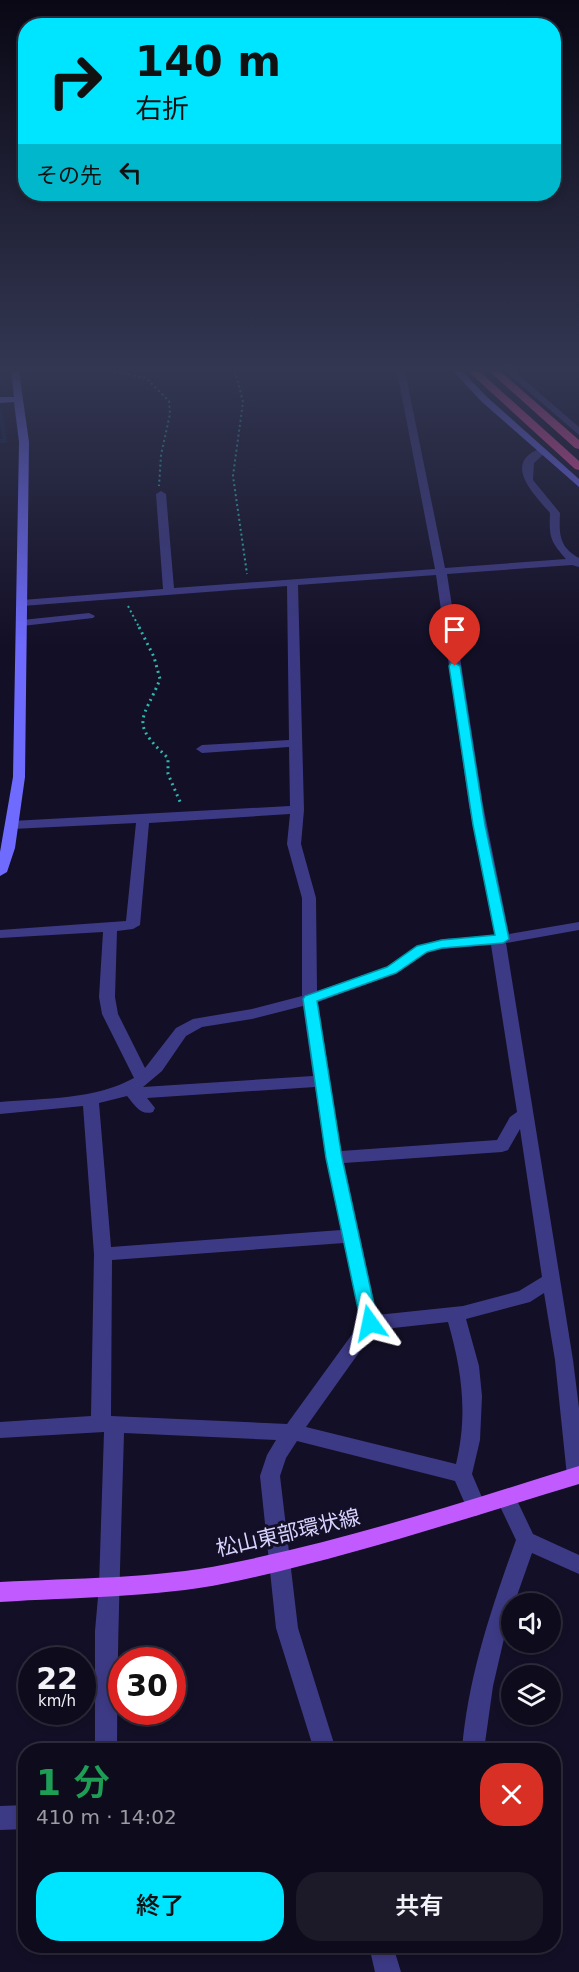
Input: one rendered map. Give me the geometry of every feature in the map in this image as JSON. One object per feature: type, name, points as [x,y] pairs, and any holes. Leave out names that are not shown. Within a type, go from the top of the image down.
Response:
[{"type":"main road","points":[[0,872],[19,777],[24,463]]},
{"type":"main road","points":[[555,463],[579,484]]},
{"type":"main road","name":"松山東部環状線","points":[[0,1592],[110,1586],[226,1574],[280,1562],[476,1507],[578,1475]]},
{"type":"street","points":[[419,463],[441,573],[476,805],[500,939],[564,1360],[578,1475]]},
{"type":"street","points":[[531,463],[526,475],[528,481],[555,513],[554,535],[566,555],[577,563]]},
{"type":"street","points":[[161,494],[169,592]]},
{"type":"street","points":[[22,603],[577,563]]},
{"type":"street","points":[[292,584],[297,810],[294,844],[309,898],[310,999],[334,1158],[370,1323],[292,1432],[277,1455],[270,1476],[287,1628],[322,1743]]},
{"type":"street","points":[[22,623],[89,616]]},
{"type":"street","points":[[202,749],[296,743]]},
{"type":"street","points":[[7,831],[143,819],[297,810]]},
{"type":"street","points":[[0,934],[133,925],[143,819]]},
{"type":"street","points":[[135,1087],[156,1066],[181,1032],[198,1023],[252,1014],[310,999],[392,970],[422,949],[442,944],[500,939],[579,926]]},
{"type":"street","points":[[111,927],[107,997],[110,1014],[129,1047],[135,1087],[147,1108]]},
{"type":"street","points":[[0,1108],[91,1099],[135,1087],[321,1081]]},
{"type":"street","points":[[91,1099],[103,1254],[107,1424],[110,1586],[106,1631],[106,1743]]},
{"type":"street","points":[[334,1158],[502,1146],[516,1121],[525,1115]]},
{"type":"street","points":[[103,1254],[351,1236]]},
{"type":"street","points":[[370,1323],[454,1314],[524,1297],[551,1280]]},
{"type":"street","points":[[454,1314],[471,1373],[468,1464],[462,1474]]},
{"type":"street","points":[[0,1430],[107,1424],[292,1432],[462,1474]]},
{"type":"street","points":[[462,1474],[476,1507]]},
{"type":"street","points":[[506,1498],[526,1540],[579,1565]]},
{"type":"street","points":[[474,1743],[482,1686],[498,1619],[526,1540]]},
{"type":"street","points":[[0,1818],[18,1817]]},
{"type":"street","points":[[383,1953],[388,1972]]},
{"type":"path","points":[[161,463],[158,492],[161,494]]},
{"type":"path","points":[[233,463],[249,586]]},
{"type":"path","points":[[121,596],[149,647],[160,679],[143,714],[142,723],[158,748],[168,758],[168,774],[186,816]]},
{"type":"route","points":[[370,1323],[334,1158],[310,999],[392,970],[422,949],[442,944],[503,939],[486,865],[455,666]]}]
